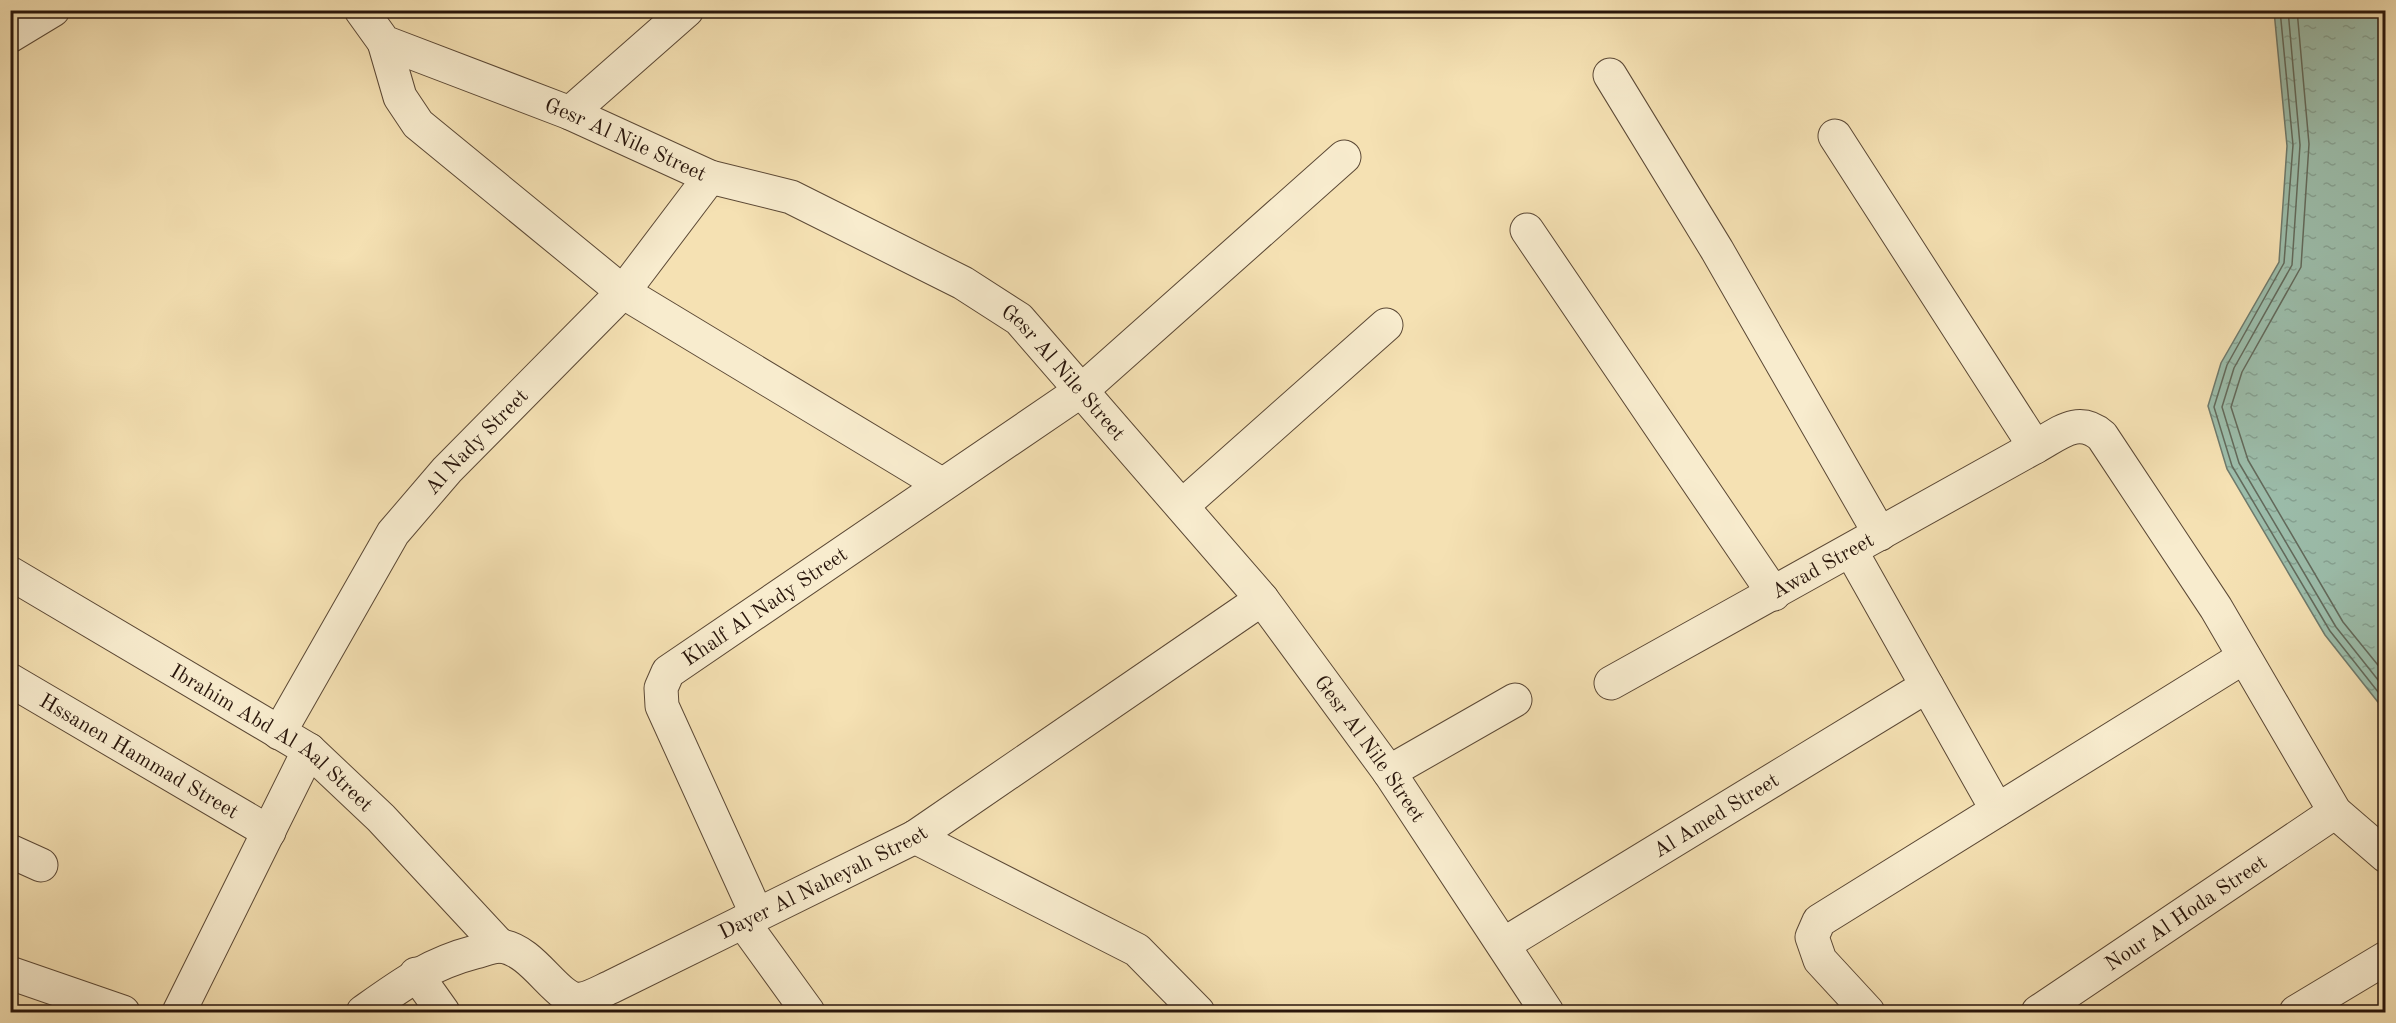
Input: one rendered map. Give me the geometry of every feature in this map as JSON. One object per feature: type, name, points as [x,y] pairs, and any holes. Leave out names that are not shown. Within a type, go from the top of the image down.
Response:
[{"type":"street","points":[[10,36],[53,10]]},
{"type":"street","points":[[361,10],[384,42],[400,97],[418,124],[623,292],[941,484]]},
{"type":"street","points":[[570,112],[687,10]]},
{"type":"street","name":"Gesr Al Nile Street","points":[[384,42],[570,112],[710,177],[791,197],[963,283],[1019,320],[1262,599],[1389,772],[1547,1012]]},
{"type":"street","points":[[1610,75],[1717,250],[1880,534]]},
{"type":"street","points":[[1835,136],[2035,447]]},
{"type":"street","name":"Khalf Al Nady Street","points":[[808,1012],[750,918],[662,706],[661,688],[668,672],[1082,390],[1344,157]]},
{"type":"street","name":"Al Nady Street","points":[[279,733],[393,533],[447,470],[623,292],[710,177]]},
{"type":"street","points":[[1527,230],[1774,594]]},
{"type":"street","points":[[1182,506],[1386,325]]},
{"type":"street","name":"Awad Street","points":[[1611,683],[2035,447],[2075,426],[2093,427],[2102,436],[2216,608],[2335,812],[2385,856]]},
{"type":"street","points":[[1851,550],[1997,810]]},
{"type":"street","name":"Ibrahim Abd Al Aal Street","points":[[10,573],[309,750],[381,818],[500,946]]},
{"type":"street","name":"Dayer Al Naheyah Street","points":[[500,946],[519,951],[540,968],[564,996],[586,1006],[750,918],[915,837],[1262,599]]},
{"type":"street","points":[[1868,1012],[1820,960],[1812,937],[1819,921],[2244,657]]},
{"type":"street","name":"Hssanen Hammad Street","points":[[10,680],[269,832]]},
{"type":"street","name":"Al Amed Street","points":[[1504,944],[1927,686]]},
{"type":"street","points":[[1389,772],[1515,700]]},
{"type":"street","points":[[179,1012],[309,750]]},
{"type":"street","name":"Nour Al Hoda Street","points":[[2038,1012],[2335,812]]},
{"type":"street","points":[[915,837],[1137,950],[1198,1012]]},
{"type":"street","points":[[10,851],[41,865]]},
{"type":"street","points":[[363,1012],[416,974],[450,958],[500,946]]},
{"type":"street","points":[[2296,1012],[2385,958]]},
{"type":"street","points":[[10,973],[123,1012]]},
{"type":"street","points":[[416,974],[443,1012]]},
{"type":"water","points":[[2274,11],[2385,11],[2385,711],[2325,635],[2227,469],[2208,406],[2221,363],[2279,262],[2287,146]]}]
